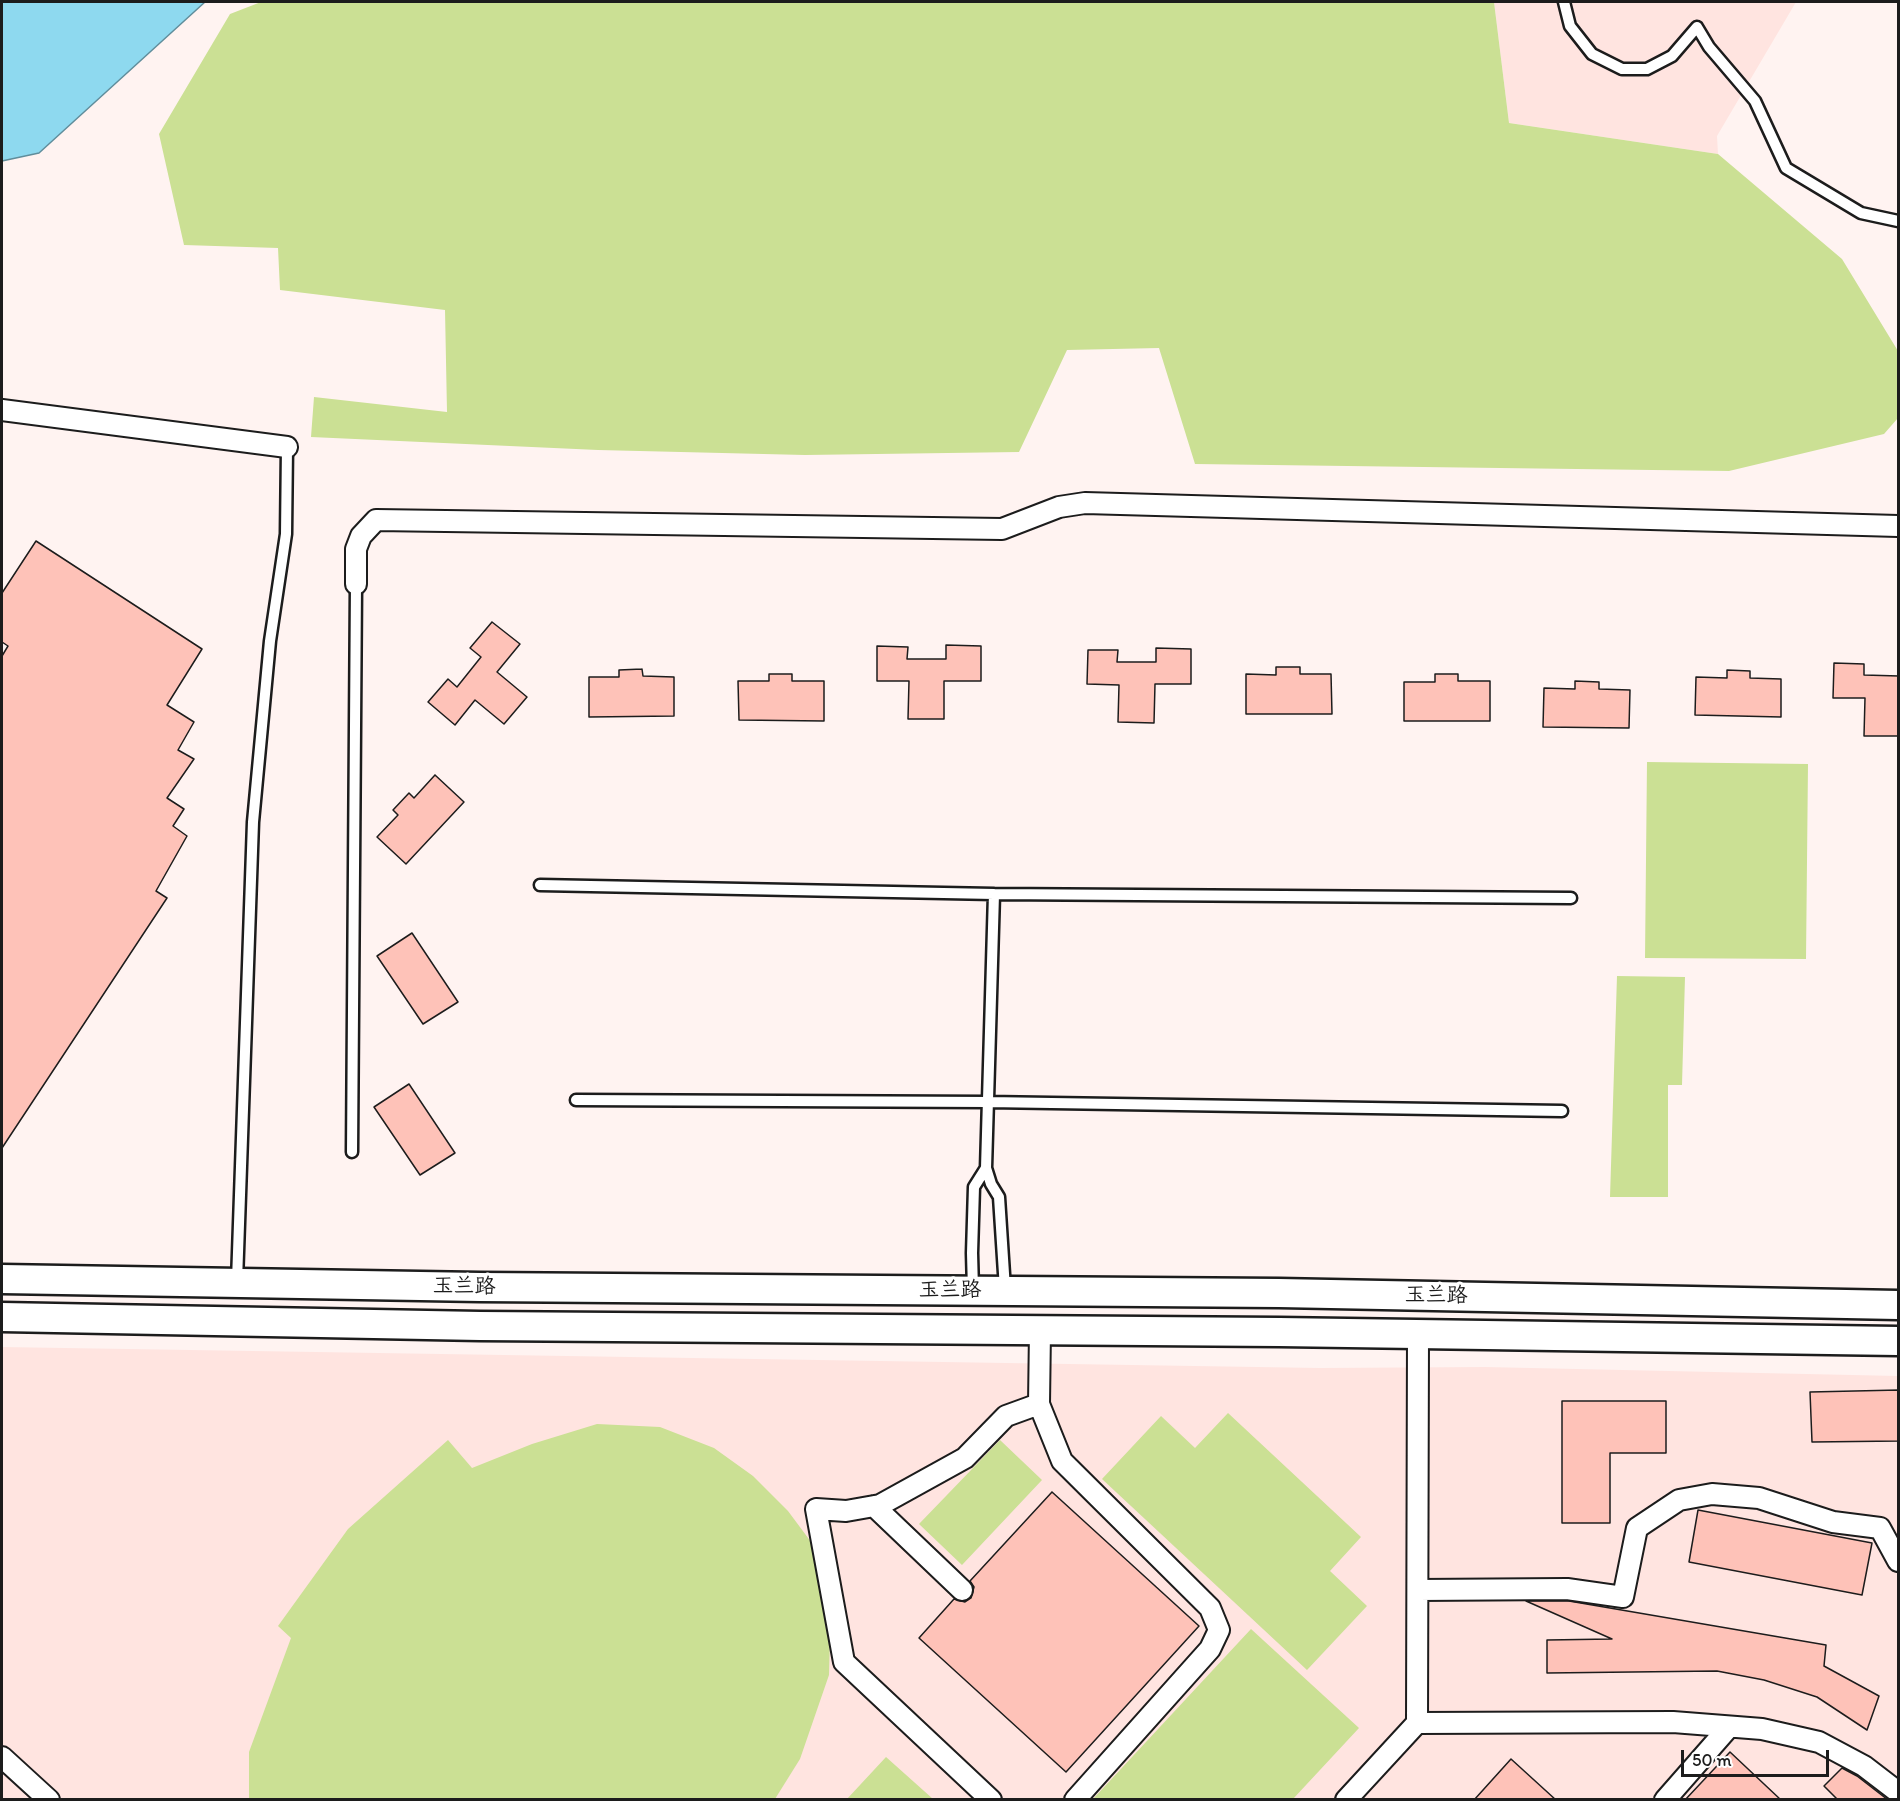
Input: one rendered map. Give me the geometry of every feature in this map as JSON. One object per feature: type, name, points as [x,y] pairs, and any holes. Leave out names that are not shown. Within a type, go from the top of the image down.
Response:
[{"type":"street","points":[[2,410],[287,447]]},
{"type":"street","points":[[356,585],[356,549],[361,536],[376,520],[1002,529],[1059,507],[1085,502],[1899,526]]},
{"type":"street","name":"玉兰路","points":[[2,1278],[480,1287],[1303,1294],[1899,1305]]},
{"type":"street","name":"玉兰路","points":[[2,1317],[503,1326],[1418,1334],[1899,1341]]},
{"type":"street","points":[[1040,1330],[1039,1404],[1062,1461],[1210,1608],[1219,1630],[1210,1649],[1075,1800]]},
{"type":"street","points":[[1346,1800],[1417,1724],[1418,1334]]},
{"type":"street","points":[[991,1800],[844,1662],[816,1509],[846,1511],[880,1505],[965,1458],[1006,1416],[1039,1404]]},
{"type":"street","points":[[1418,1590],[1567,1588],[1623,1597],[1637,1528],[1679,1500],[1712,1494],[1759,1498],[1833,1522],[1880,1528],[1899,1561]]},
{"type":"street","points":[[874,1506],[962,1590]]},
{"type":"street","points":[[1417,1724],[1673,1722],[1762,1729],[1819,1742],[1864,1766],[1899,1792]]},
{"type":"street","points":[[1665,1800],[1730,1726]]},
{"type":"street","points":[[2,1756],[49,1800]]},
{"type":"lane","points":[[1564,2],[1570,26],[1593,54],[1622,69],[1647,69],[1672,56],[1697,27],[1709,46],[1755,101],[1786,168],[1861,213],[1899,221]]},
{"type":"lane","points":[[237,1283],[254,822],[270,641],[286,534],[287,447]]},
{"type":"lane","points":[[352,1152],[356,585]]},
{"type":"lane","points":[[540,885],[994,894],[1571,898]]},
{"type":"lane","points":[[994,894],[986,1168],[991,1184],[999,1197],[1005,1291]]},
{"type":"lane","points":[[576,1100],[988,1102],[1562,1111]]},
{"type":"lane","points":[[973,1291],[974,1187],[986,1168]]},
{"type":"shaded area","points":[[1494,2],[1796,2],[1717,136],[1718,154],[1509,123]]},
{"type":"shaded area","points":[[2,1347],[1320,1368],[1485,1367],[1898,1376],[1898,1799],[2,1800]]},
{"type":"green space","points":[[261,2],[1494,2],[1509,123],[1718,154],[1842,259],[1898,351],[1898,418],[1884,434],[1729,471],[1195,464],[1159,348],[1067,350],[1019,452],[805,455],[598,450],[311,437],[314,397],[447,412],[445,310],[280,290],[278,248],[184,245],[159,134],[230,14]]},
{"type":"green space","points":[[1647,762],[1808,764],[1806,959],[1645,958]]},
{"type":"green space","points":[[1617,976],[1685,977],[1682,1085],[1668,1085],[1668,1197],[1610,1197]]},
{"type":"green space","points":[[1228,1413],[1361,1537],[1330,1571],[1367,1606],[1307,1670],[1102,1479],[1161,1416],[1195,1448]]},
{"type":"green space","points":[[597,1424],[660,1427],[714,1448],[753,1476],[788,1511],[817,1550],[831,1601],[829,1675],[800,1759],[775,1799],[249,1800],[249,1752],[291,1638],[278,1626],[348,1529],[448,1440],[472,1468],[532,1444]]},
{"type":"green space","points":[[1000,1440],[1042,1480],[962,1565],[919,1524]]},
{"type":"green space","points":[[1251,1629],[1359,1728],[1293,1799],[1093,1799]]},
{"type":"green space","points":[[886,1757],[933,1799],[847,1799]]},
{"type":"water","points":[[2,2],[205,2],[39,153],[2,161]]},
{"type":"building","points":[[36,541],[202,649],[167,705],[194,722],[178,750],[194,759],[167,798],[184,809],[173,826],[187,836],[156,891],[167,898],[2,1148],[2,656],[8,646],[2,642],[2,593]]},
{"type":"building","points":[[492,622],[520,644],[497,672],[527,697],[504,724],[475,700],[455,725],[428,702],[448,679],[457,687],[481,657],[470,648]]},
{"type":"building","points":[[946,645],[981,646],[981,681],[944,681],[944,719],[908,719],[909,681],[877,681],[877,646],[908,647],[907,659],[946,659]]},
{"type":"building","points":[[1156,648],[1191,649],[1191,684],[1155,684],[1154,723],[1118,722],[1119,685],[1087,684],[1088,650],[1118,650],[1117,662],[1156,662]]},
{"type":"building","points":[[1834,663],[1864,664],[1864,675],[1899,676],[1899,736],[1864,736],[1865,698],[1833,698]]},
{"type":"building","points":[[1276,667],[1300,667],[1300,674],[1331,674],[1332,714],[1246,714],[1246,674],[1276,675]]},
{"type":"building","points":[[642,669],[643,676],[674,677],[674,716],[589,717],[589,677],[619,677],[619,670]]},
{"type":"building","points":[[1727,670],[1750,671],[1750,678],[1781,679],[1781,717],[1695,715],[1696,677],[1727,678]]},
{"type":"building","points":[[769,674],[792,674],[792,681],[824,681],[824,721],[739,720],[738,681],[769,681]]},
{"type":"building","points":[[1435,674],[1458,674],[1458,681],[1490,681],[1490,721],[1404,721],[1404,682],[1435,682]]},
{"type":"building","points":[[1575,681],[1599,682],[1599,689],[1630,690],[1629,728],[1543,727],[1544,688],[1575,689]]},
{"type":"building","points":[[435,775],[464,802],[406,864],[377,837],[398,815],[393,810],[409,793],[414,798]]},
{"type":"building","points":[[412,933],[458,1002],[423,1024],[377,956]]},
{"type":"building","points":[[409,1084],[455,1153],[420,1175],[374,1107]]},
{"type":"building","points":[[1899,1390],[1899,1441],[1812,1442],[1810,1392]]},
{"type":"building","points":[[1562,1401],[1666,1401],[1666,1453],[1610,1453],[1610,1523],[1562,1523]]},
{"type":"building","points":[[1052,1492],[1199,1626],[1066,1772],[919,1638],[954,1599],[965,1602],[971,1598],[974,1587],[970,1581]]},
{"type":"building","points":[[1698,1510],[1872,1543],[1862,1595],[1689,1562]]},
{"type":"building","points":[[1526,1601],[1569,1601],[1826,1645],[1824,1666],[1879,1696],[1867,1730],[1817,1697],[1764,1680],[1717,1671],[1547,1673],[1547,1640],[1612,1639]]},
{"type":"building","points":[[1730,1752],[1781,1800],[1685,1800]]},
{"type":"building","points":[[1511,1759],[1556,1800],[1474,1800]]},
{"type":"building","points":[[1842,1768],[1857,1776],[1888,1800],[1838,1800],[1824,1786]]}]
